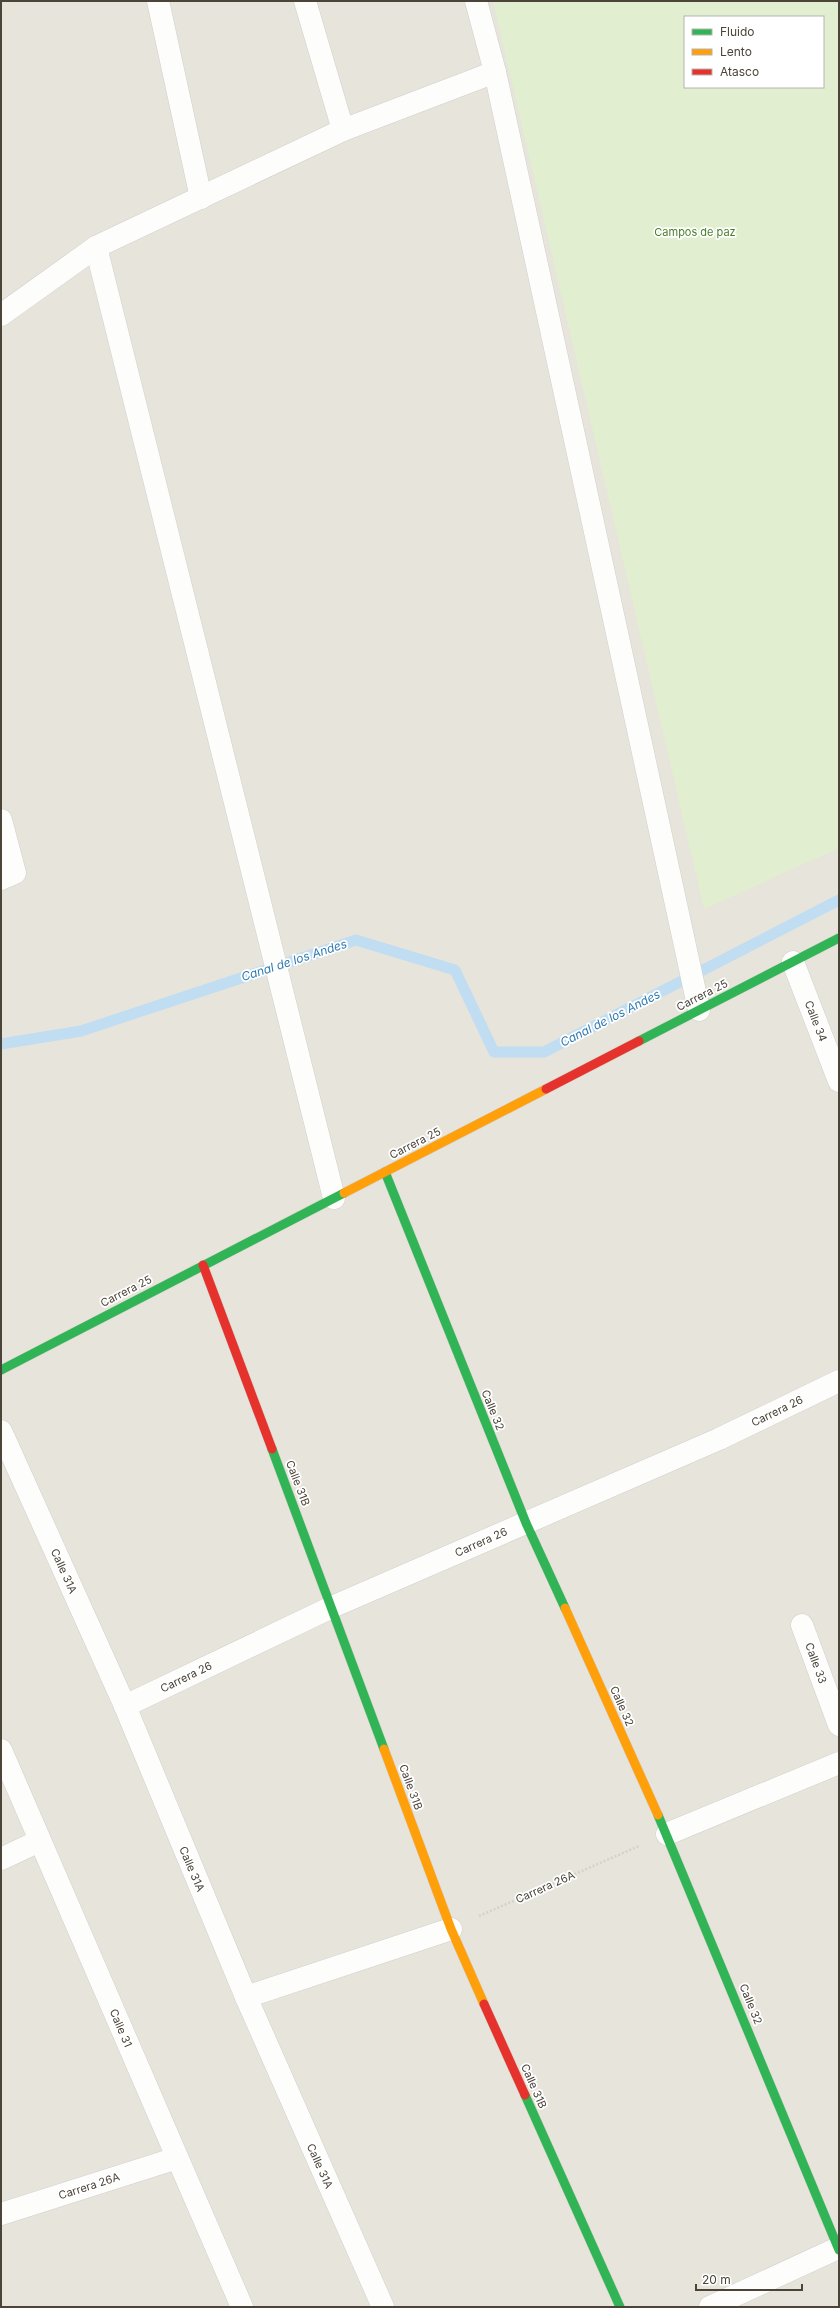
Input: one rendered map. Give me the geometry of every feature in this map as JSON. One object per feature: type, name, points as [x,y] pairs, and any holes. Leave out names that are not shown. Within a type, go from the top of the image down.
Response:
[{"type":"street","points":[[158,1],[201,198]]},
{"type":"street","points":[[305,1],[343,130]]},
{"type":"street","points":[[476,1],[495,72],[699,1010]]},
{"type":"street","points":[[1,315],[96,247],[343,130],[495,72]]},
{"type":"street","points":[[96,247],[334,1198]]},
{"type":"street","points":[[1,820],[15,873],[1,879]]},
{"type":"street","name":"Carrera 25","points":[[1,1370],[839,938]]},
{"type":"street","name":"Calle 34","points":[[793,962],[839,1081]]},
{"type":"street","name":"Calle 32","points":[[385,1172],[526,1522],[668,1834],[839,2249]]},
{"type":"street","name":"Calle 31B","points":[[203,1265],[451,1928],[620,2307]]},
{"type":"street","name":"Carrera 26","points":[[125,1706],[332,1607],[719,1439],[839,1381]]},
{"type":"street","name":"Calle 31A","points":[[1,1431],[125,1706],[246,1997],[383,2307]]},
{"type":"street","name":"Calle 33","points":[[802,1625],[839,1725]]},
{"type":"street","name":"Calle 31","points":[[1,1750],[242,2307]]},
{"type":"street","points":[[668,1834],[839,1763]]},
{"type":"street","points":[[1,1858],[40,1841]]},
{"type":"street","points":[[246,1997],[451,1928]]},
{"type":"street","name":"Carrera 26A","points":[[1,2214],[177,2158]]},
{"type":"street","points":[[710,2307],[839,2249]]},
{"type":"path","name":"Carrera 26A","points":[[451,1928],[668,1834]]},
{"type":"shaded area","points":[[1,1],[839,1],[839,2307],[1,2307]]},
{"type":"green space","name":"Campos de paz","points":[[493,1],[839,1],[839,848],[704,909]]},
{"type":"waterway","name":"Canal de los Andes","points":[[1,1044],[81,1031],[356,940],[455,970],[494,1052],[544,1052],[839,900]]},
{"type":"traffic: fast","points":[[639,1041],[839,938]]},
{"type":"traffic: fast","points":[[385,1172],[526,1523],[565,1608]]},
{"type":"traffic: fast","points":[[1,1370],[344,1193]]},
{"type":"traffic: fast","points":[[272,1449],[384,1749]]},
{"type":"traffic: fast","points":[[658,1815],[839,2250]]},
{"type":"traffic: fast","points":[[525,2095],[620,2307]]},
{"type":"traffic: slow","points":[[344,1193],[546,1089]]},
{"type":"traffic: slow","points":[[565,1608],[658,1815]]},
{"type":"traffic: slow","points":[[384,1749],[451,1929],[484,2004]]},
{"type":"traffic: jam","points":[[546,1089],[639,1041]]},
{"type":"traffic: jam","points":[[203,1265],[272,1449]]},
{"type":"traffic: jam","points":[[484,2004],[525,2095]]}]
